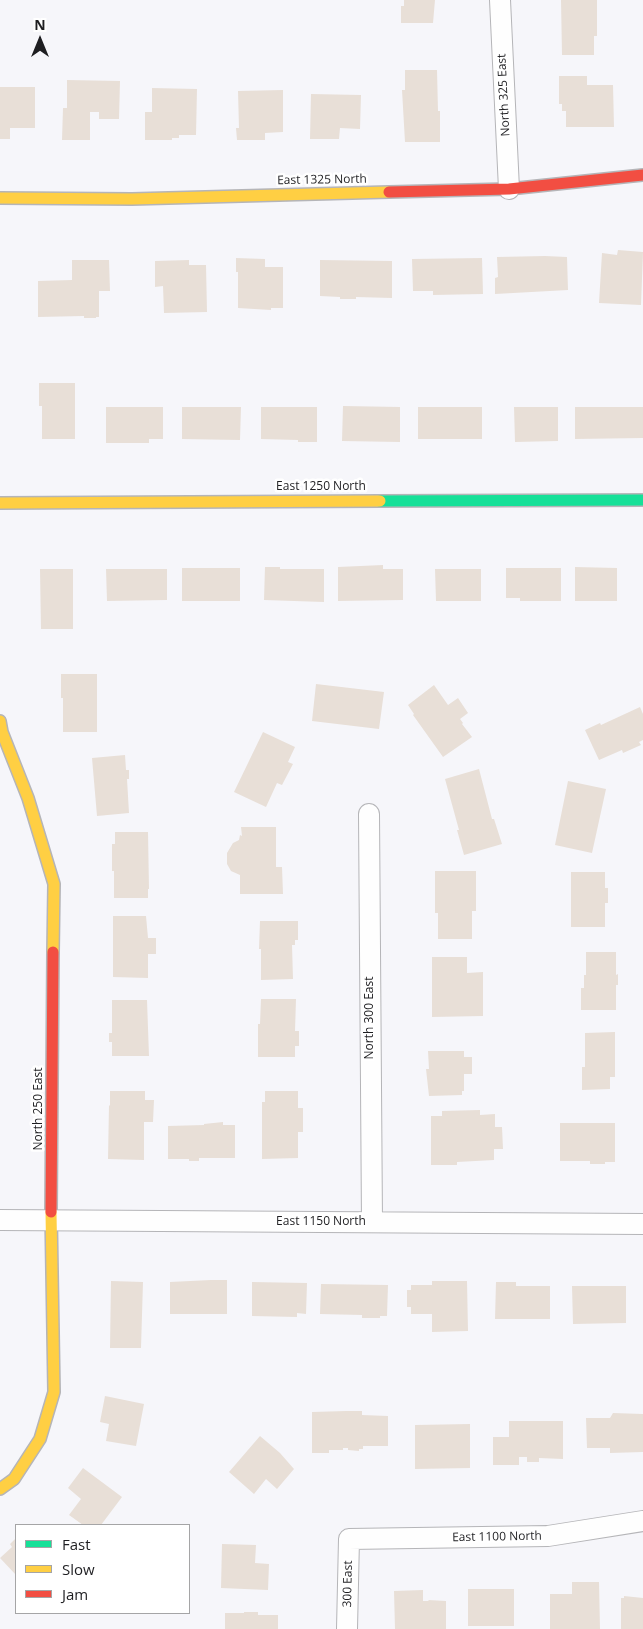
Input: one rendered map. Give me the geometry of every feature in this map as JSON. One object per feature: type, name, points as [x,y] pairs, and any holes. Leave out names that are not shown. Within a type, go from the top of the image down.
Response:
[{"type":"street","name":"North 325 East","points":[[500,0],[509,189]]},
{"type":"street","name":"East 1325 North","points":[[0,198],[132,199],[509,189],[643,175]]},
{"type":"street","name":"East 1250 North","points":[[0,503],[139,500],[643,500]]},
{"type":"street","name":"North 250 East","points":[[0,721],[2,732],[28,798],[54,884],[51,1220],[54,1392],[40,1439],[14,1479],[0,1489]]},
{"type":"street","name":"North 300 East","points":[[369,814],[372,1222]]},
{"type":"street","name":"East 1150 North","points":[[0,1220],[643,1224]]},
{"type":"street","name":"East 1100 North","points":[[349,1539],[548,1536],[643,1521]]},
{"type":"street","name":"300 East","points":[[347,1629],[349,1539]]},
{"type":"building","points":[[404,0],[435,0],[433,23],[401,23],[401,6],[404,6]]},
{"type":"building","points":[[561,0],[597,0],[597,36],[594,36],[594,55],[562,55]]},
{"type":"building","points":[[405,70],[437,70],[440,142],[405,142],[402,90],[405,90]]},
{"type":"building","points":[[559,76],[587,76],[587,85],[613,85],[614,127],[566,127],[566,111],[562,111],[562,104],[559,104]]},
{"type":"building","points":[[67,80],[120,81],[119,119],[99,119],[99,112],[90,112],[90,140],[62,140],[63,108],[67,108]]},
{"type":"building","points":[[0,87],[35,87],[35,128],[10,128],[10,139],[0,139]]},
{"type":"building","points":[[152,88],[197,89],[196,135],[179,135],[179,138],[172,138],[172,140],[145,140],[145,112],[152,112]]},
{"type":"building","points":[[283,90],[283,132],[265,133],[265,140],[237,140],[236,128],[239,128],[238,91]]},
{"type":"building","points":[[311,94],[361,95],[360,129],[340,128],[339,139],[310,139]]},
{"type":"building","points":[[618,250],[643,252],[641,305],[599,303],[602,253],[617,255]]},
{"type":"building","points":[[497,257],[567,257],[568,290],[495,294],[495,278],[498,277]]},
{"type":"building","points":[[236,258],[265,259],[265,267],[283,267],[283,308],[271,308],[271,310],[238,308]]},
{"type":"building","points":[[482,258],[483,294],[433,295],[433,291],[413,291],[412,259]]},
{"type":"building","points":[[72,260],[109,260],[110,291],[99,291],[99,317],[38,317],[38,281],[72,280]]},
{"type":"building","points":[[189,260],[189,265],[206,265],[207,312],[164,313],[163,286],[155,287],[155,261]]},
{"type":"building","points":[[320,260],[392,261],[392,298],[356,297],[356,299],[340,299],[340,297],[320,296]]},
{"type":"building","points":[[39,383],[75,383],[75,439],[42,439],[42,406],[39,406]]},
{"type":"building","points":[[343,406],[400,407],[400,442],[342,441]]},
{"type":"building","points":[[106,407],[163,407],[163,439],[149,439],[149,443],[106,443]]},
{"type":"building","points":[[182,407],[241,407],[240,440],[182,439]]},
{"type":"building","points":[[261,407],[317,407],[317,442],[261,439]]},
{"type":"building","points":[[418,407],[482,407],[482,439],[418,439]]},
{"type":"building","points":[[514,407],[558,407],[558,441],[515,442]]},
{"type":"building","points":[[575,407],[643,407],[643,438],[575,439]]},
{"type":"building","points":[[383,565],[383,569],[403,569],[403,600],[338,601],[338,567]]},
{"type":"building","points":[[265,567],[324,569],[324,602],[264,600]]},
{"type":"building","points":[[575,567],[617,568],[617,601],[575,601]]},
{"type":"building","points":[[182,568],[240,568],[240,601],[182,601]]},
{"type":"building","points":[[506,568],[561,568],[561,601],[520,601],[520,598],[506,598]]},
{"type":"building","points":[[40,569],[73,569],[73,629],[41,629]]},
{"type":"building","points":[[106,569],[167,569],[167,600],[107,601]]},
{"type":"building","points":[[435,569],[481,569],[481,601],[436,601]]},
{"type":"building","points":[[61,674],[97,674],[97,732],[63,732]]},
{"type":"building","points":[[316,684],[384,692],[379,729],[312,721]]},
{"type":"building","points":[[434,685],[448,705],[458,698],[468,713],[460,719],[472,737],[443,757],[408,705]]},
{"type":"building","points":[[640,707],[643,714],[643,740],[639,742],[641,745],[623,753],[622,750],[599,760],[585,730],[600,723],[601,725]]},
{"type":"building","points":[[263,732],[295,747],[288,762],[293,764],[282,785],[277,783],[266,807],[234,792]]},
{"type":"building","points":[[125,755],[126,770],[129,770],[129,779],[127,779],[129,813],[97,816],[92,758]]},
{"type":"building","points":[[479,769],[492,819],[494,819],[502,844],[464,855],[445,779]]},
{"type":"building","points":[[568,781],[606,789],[592,853],[555,845]]},
{"type":"building","points":[[241,827],[276,827],[276,867],[282,867],[283,894],[240,894],[240,875],[231,871],[227,864],[227,853],[233,843],[239,840],[240,835],[242,836]]},
{"type":"building","points":[[115,832],[148,832],[148,898],[114,898],[112,844],[115,844]]},
{"type":"building","points":[[435,871],[476,871],[476,911],[472,911],[472,939],[438,939],[438,913],[435,913]]},
{"type":"building","points":[[571,872],[605,872],[605,888],[608,888],[608,903],[605,903],[605,927],[571,927]]},
{"type":"building","points":[[113,916],[146,916],[148,938],[156,938],[156,954],[148,954],[148,978],[113,977]]},
{"type":"building","points":[[260,921],[298,921],[298,940],[295,940],[295,945],[292,945],[293,979],[261,980]]},
{"type":"building","points":[[586,952],[616,952],[618,985],[616,985],[616,1010],[581,1010],[581,988],[584,988],[584,975],[586,975]]},
{"type":"building","points":[[432,957],[467,957],[467,973],[483,972],[483,1016],[432,1017]]},
{"type":"building","points":[[261,999],[296,999],[295,1031],[299,1031],[299,1046],[295,1046],[295,1057],[258,1057],[258,1024],[260,1024]]},
{"type":"building","points":[[112,1000],[147,1000],[149,1056],[112,1056],[112,1042],[109,1042],[109,1033],[112,1033]]},
{"type":"building","points":[[615,1032],[615,1077],[610,1077],[610,1089],[582,1090],[582,1067],[585,1067],[585,1033]]},
{"type":"building","points":[[428,1051],[464,1051],[464,1057],[472,1057],[472,1074],[464,1074],[464,1091],[462,1091],[462,1095],[429,1096],[426,1069],[429,1069]]},
{"type":"building","points":[[110,1091],[145,1091],[145,1100],[154,1100],[153,1122],[144,1122],[144,1160],[108,1159]]},
{"type":"building","points":[[265,1091],[298,1091],[298,1108],[303,1108],[303,1132],[298,1132],[298,1158],[262,1159],[262,1102],[265,1102]]},
{"type":"building","points":[[480,1110],[480,1115],[495,1114],[495,1127],[502,1127],[503,1149],[494,1149],[494,1160],[457,1162],[457,1165],[431,1165],[431,1116],[442,1116],[442,1111]]},
{"type":"building","points":[[223,1122],[223,1125],[235,1125],[235,1158],[199,1158],[199,1161],[168,1159],[168,1126],[204,1125]]},
{"type":"building","points":[[560,1123],[615,1123],[615,1162],[590,1164],[590,1161],[560,1161]]},
{"type":"building","points":[[227,1280],[227,1314],[170,1314],[170,1282]]},
{"type":"building","points":[[111,1281],[143,1282],[141,1348],[110,1348]]},
{"type":"building","points":[[432,1281],[467,1281],[468,1331],[432,1332],[432,1314],[411,1314],[411,1307],[407,1307],[407,1290],[411,1290],[411,1285],[432,1285]]},
{"type":"building","points":[[252,1282],[307,1283],[306,1314],[297,1313],[297,1317],[252,1316]]},
{"type":"building","points":[[496,1282],[516,1282],[516,1286],[550,1286],[550,1319],[495,1319]]},
{"type":"building","points":[[321,1284],[388,1285],[387,1316],[362,1318],[362,1315],[320,1314]]},
{"type":"building","points":[[572,1286],[626,1286],[626,1323],[573,1324]]},
{"type":"building","points":[[105,1396],[144,1404],[136,1446],[106,1441],[109,1424],[100,1422]]},
{"type":"building","points":[[362,1411],[362,1415],[388,1416],[388,1446],[363,1446],[363,1449],[359,1449],[359,1451],[343,1448],[343,1450],[329,1450],[329,1453],[312,1453],[312,1412]]},
{"type":"building","points":[[613,1413],[643,1414],[643,1452],[610,1453],[610,1448],[587,1448],[586,1418],[610,1418]]},
{"type":"building","points":[[509,1421],[563,1421],[563,1459],[539,1458],[539,1462],[527,1462],[527,1457],[519,1457],[519,1465],[493,1465],[493,1437],[509,1437]]},
{"type":"building","points":[[470,1424],[470,1468],[415,1469],[415,1425]]},
{"type":"building","points":[[260,1436],[280,1453],[294,1469],[277,1489],[266,1479],[254,1494],[229,1472]]},
{"type":"building","points":[[83,1468],[122,1497],[102,1524],[82,1524],[69,1515],[81,1499],[68,1488]]},
{"type":"building","points":[[15,1539],[15,1574],[0,1558],[12,1547],[10,1544]]},
{"type":"building","points":[[222,1544],[256,1545],[255,1563],[269,1564],[268,1590],[221,1588]]},
{"type":"building","points":[[572,1582],[599,1582],[600,1629],[550,1629],[550,1594],[572,1594]]},
{"type":"building","points":[[468,1589],[514,1589],[514,1626],[468,1626]]},
{"type":"building","points":[[423,1590],[423,1601],[446,1601],[446,1629],[395,1629],[394,1591]]},
{"type":"building","points":[[624,1596],[643,1598],[643,1629],[621,1629],[621,1598],[624,1598]]},
{"type":"building","points":[[258,1612],[258,1615],[278,1615],[278,1629],[225,1629],[225,1613]]},
{"type":"traffic: fast","points":[[380,501],[643,500]]},
{"type":"traffic: slow","points":[[0,198],[132,199],[389,192]]},
{"type":"traffic: slow","points":[[0,503],[380,501]]},
{"type":"traffic: slow","points":[[0,721],[2,732],[28,798],[54,884],[53,952]]},
{"type":"traffic: slow","points":[[0,1489],[14,1479],[40,1439],[54,1392],[51,1212]]},
{"type":"traffic: jam","points":[[389,192],[509,189],[643,175]]},
{"type":"traffic: jam","points":[[51,1212],[53,952]]}]
